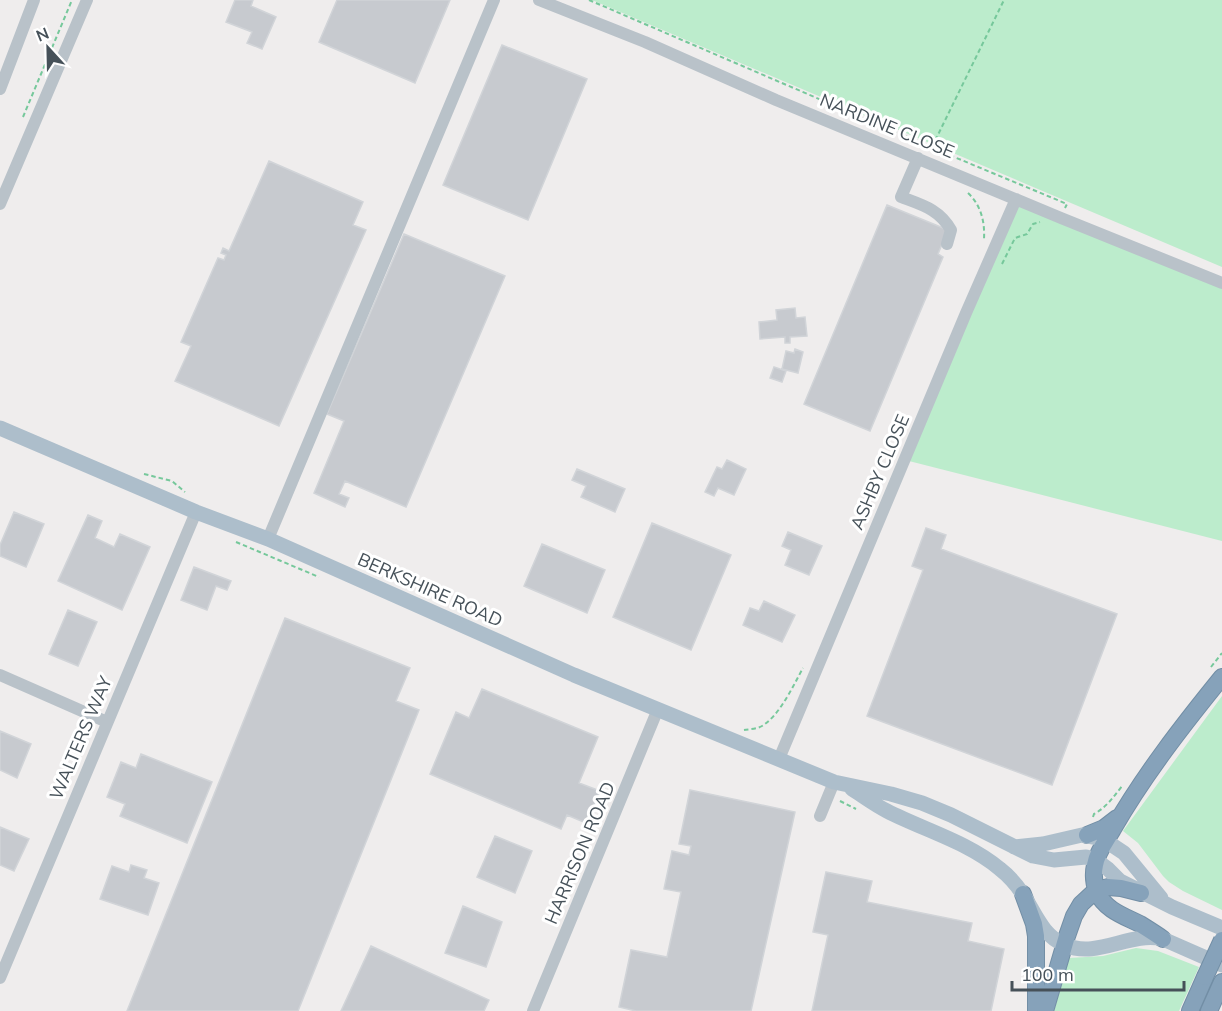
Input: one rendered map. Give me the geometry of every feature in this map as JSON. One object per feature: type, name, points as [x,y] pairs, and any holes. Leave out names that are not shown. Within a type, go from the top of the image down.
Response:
[{"type":"highway","points":[[1163,939],[1112,911],[1105,904],[1094,879],[1095,864],[1122,813],[1152,768],[1222,676]]},
{"type":"highway","points":[[1087,835],[1114,822],[1122,813]]},
{"type":"highway","points":[[1045,1011],[1064,945],[1077,910],[1085,899],[1097,890],[1115,887],[1141,893]]},
{"type":"highway","points":[[1023,894],[1036,936],[1036,1011]]},
{"type":"highway","points":[[1190,1011],[1222,940]]},
{"type":"highway","points":[[1209,1011],[1222,983]]},
{"type":"main road","name":"BERKSHIRE ROAD","points":[[0,428],[196,512],[268,539],[574,675],[839,783],[884,810],[977,853],[999,868],[1023,894],[1041,925],[1064,945]]},
{"type":"main road","name":"BERKSHIRE ROAD","points":[[839,783],[922,803],[1045,860],[1061,861],[1086,857],[1096,860]]},
{"type":"main road","points":[[1014,847],[1087,835],[1106,841],[1124,853],[1151,887],[1172,907]]},
{"type":"main road","points":[[1096,860],[1120,881],[1141,893],[1222,928]]},
{"type":"main road","points":[[1064,945],[1096,949],[1138,938],[1156,937],[1222,965]]},
{"type":"street","points":[[0,89],[34,0]]},
{"type":"street","points":[[0,204],[87,0]]},
{"type":"street","points":[[268,539],[494,0]]},
{"type":"street","name":"NARDINE CLOSE","points":[[539,0],[1222,283]]},
{"type":"street","points":[[918,158],[901,197],[933,210],[946,222],[951,230],[947,244]]},
{"type":"street","name":"ASHBY CLOSE","points":[[779,759],[966,312],[1016,199]]},
{"type":"street","name":"WALTERS WAY","points":[[0,978],[196,512]]},
{"type":"street","points":[[0,675],[107,722]]},
{"type":"street","name":"HARRISON ROAD","points":[[533,1011],[658,709]]},
{"type":"street","points":[[820,816],[839,783]]},
{"type":"path","points":[[23,118],[72,0]]},
{"type":"path","points":[[589,0],[947,153]]},
{"type":"path","points":[[932,147],[1004,0]]},
{"type":"path","points":[[736,729],[746,730],[760,727],[769,720],[783,703],[804,668]]},
{"type":"path","points":[[848,805],[858,809]]},
{"type":"green space","points":[[592,0],[1222,0],[1222,267]]},
{"type":"green space","points":[[1016,199],[1222,283],[1222,541],[905,460]]},
{"type":"green space","points":[[1222,696],[1222,910],[1169,882],[1138,843],[1123,831]]},
{"type":"green space","points":[[1136,948],[1158,951],[1199,967],[1179,1011],[1054,1011],[1069,958],[1103,956]]},
{"type":"building","points":[[235,0],[253,0],[251,6],[276,17],[262,49],[247,43],[252,32],[226,22]]},
{"type":"building","points":[[337,0],[450,0],[415,83],[319,42]]},
{"type":"building","points":[[502,45],[587,79],[528,220],[443,185]]},
{"type":"building","points":[[269,161],[363,202],[353,225],[366,230],[279,426],[175,381],[191,346],[181,342],[218,258],[224,260],[226,255],[221,253],[223,248],[229,251]]},
{"type":"building","points":[[887,205],[948,230],[938,254],[943,257],[870,431],[804,404]]},
{"type":"building","points":[[404,234],[505,276],[406,507],[345,481],[339,494],[349,498],[345,507],[314,493],[344,421],[327,414]]},
{"type":"building","points":[[795,308],[796,318],[805,317],[807,336],[790,337],[790,343],[785,343],[785,337],[760,339],[759,322],[777,320],[776,310]]},
{"type":"building","points":[[795,349],[803,352],[798,373],[782,369],[786,351],[794,353]]},
{"type":"building","points":[[774,367],[786,371],[782,382],[770,378]]},
{"type":"building","points":[[727,460],[746,469],[734,495],[718,488],[714,496],[705,492],[717,467],[722,469]]},
{"type":"building","points":[[577,469],[625,489],[615,512],[581,497],[586,486],[572,480]]},
{"type":"building","points":[[14,512],[44,524],[26,567],[0,556],[0,545]]},
{"type":"building","points":[[88,515],[102,521],[95,538],[114,547],[120,534],[150,547],[122,610],[58,581]]},
{"type":"building","points":[[652,523],[731,555],[691,650],[613,617]]},
{"type":"building","points":[[926,528],[946,535],[941,549],[1117,614],[1052,785],[867,716],[923,570],[912,566]]},
{"type":"building","points":[[788,532],[822,546],[809,575],[785,565],[791,550],[782,546]]},
{"type":"building","points":[[542,544],[605,570],[587,613],[524,586]]},
{"type":"building","points":[[194,567],[231,581],[227,590],[216,586],[207,610],[181,600]]},
{"type":"building","points":[[764,601],[795,615],[782,642],[743,625],[750,608],[759,611]]},
{"type":"building","points":[[68,610],[97,622],[78,666],[49,654]]},
{"type":"building","points":[[285,618],[410,668],[396,701],[419,710],[298,1011],[127,1011]]},
{"type":"building","points":[[482,689],[598,737],[579,783],[600,791],[586,823],[567,815],[561,829],[430,774],[456,712],[469,718]]},
{"type":"building","points":[[0,731],[31,744],[17,778],[0,770]]},
{"type":"building","points":[[141,754],[212,782],[187,843],[120,816],[125,804],[107,797],[121,762],[136,768]]},
{"type":"building","points":[[690,790],[795,812],[751,1011],[636,1011],[619,1007],[631,950],[667,957],[681,892],[664,889],[672,851],[689,855],[691,846],[679,844]]},
{"type":"building","points":[[0,827],[29,839],[14,871],[0,865]]},
{"type":"building","points":[[495,836],[532,851],[515,893],[477,877]]},
{"type":"building","points":[[131,865],[147,870],[144,878],[159,883],[148,915],[100,899],[112,866],[129,872]]},
{"type":"building","points":[[826,872],[872,881],[867,902],[972,923],[968,941],[1004,949],[991,1011],[812,1011],[828,935],[813,932]]},
{"type":"building","points":[[463,906],[502,922],[486,967],[445,953]]},
{"type":"building","points":[[371,946],[489,1000],[484,1011],[341,1011]]}]
